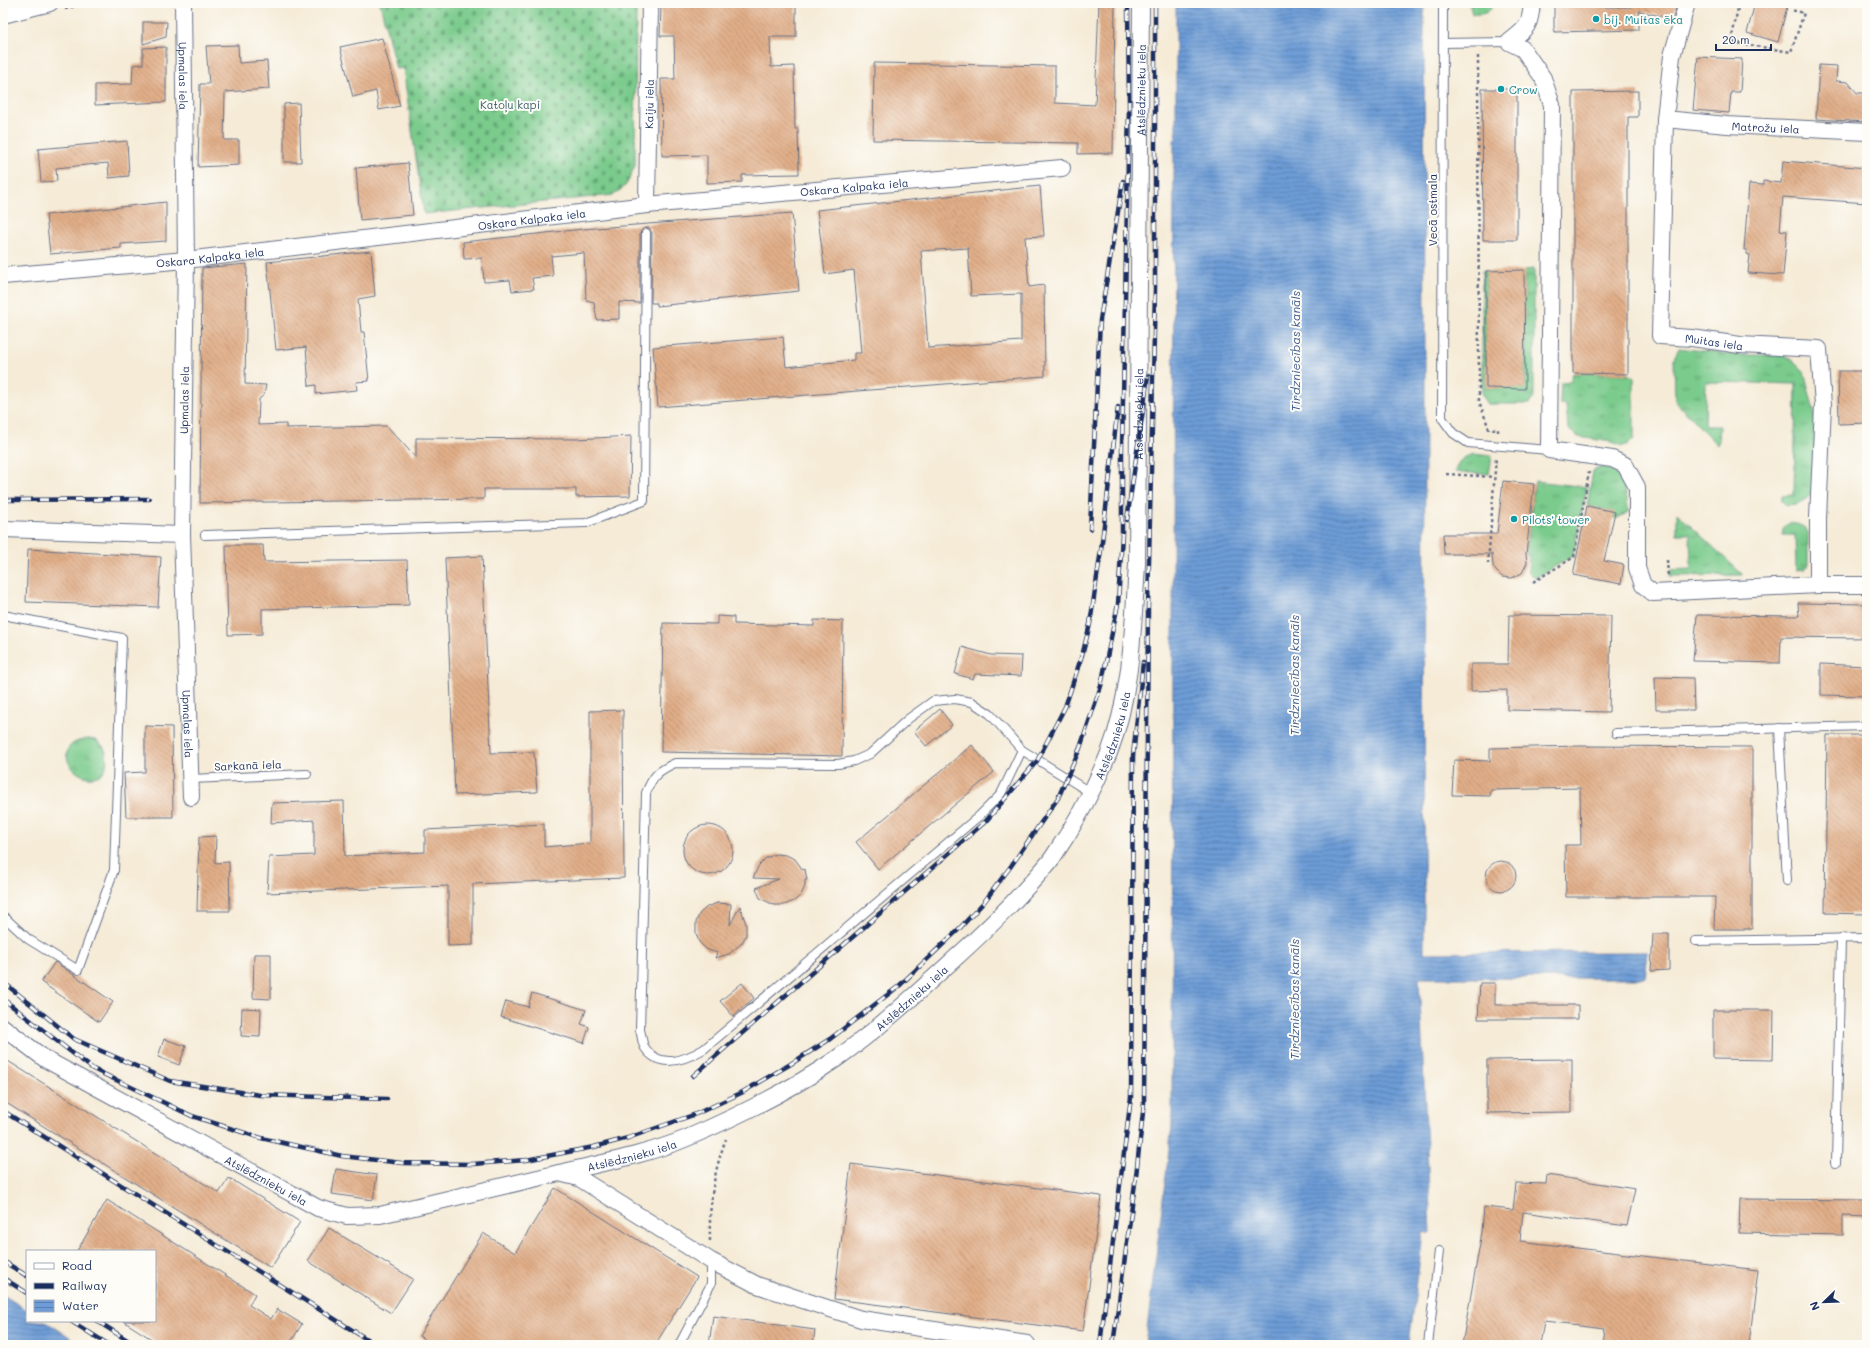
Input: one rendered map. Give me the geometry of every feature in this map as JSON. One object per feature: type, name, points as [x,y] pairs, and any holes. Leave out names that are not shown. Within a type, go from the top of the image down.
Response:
[{"type":"street","points":[[3,15],[22,6],[50,3]]},
{"type":"street","name":"Upmalas iela","points":[[183,3],[186,260],[182,535],[191,797]]},
{"type":"street","name":"Kaiju iela","points":[[647,205],[650,3]]},
{"type":"street","name":"Atslēdznieku iela","points":[[3,1027],[45,1060],[318,1208],[348,1216],[380,1215],[626,1158],[684,1139],[735,1116],[798,1082],[834,1060],[862,1039],[928,983],[999,918],[1052,859],[1091,793],[1109,752],[1123,705],[1132,640],[1137,564],[1141,3]]},
{"type":"street","points":[[1532,3],[1531,20],[1524,30],[1509,42],[1523,49],[1543,78],[1552,105],[1549,450],[1612,459],[1625,465],[1637,487],[1637,568],[1643,586],[1653,593],[1818,585],[1867,585]]},
{"type":"street","name":"Muitas iela","points":[[1687,3],[1672,56],[1665,119],[1660,336],[1692,338],[1740,345],[1819,349],[1823,405],[1818,518],[1818,585]]},
{"type":"street","name":"Matrožu iela","points":[[1665,119],[1727,125],[1867,132]]},
{"type":"street","name":"Oskara Kalpaka iela","points":[[3,276],[186,260],[647,205],[1062,168]]},
{"type":"street","points":[[3,529],[182,535]]},
{"type":"street","name":"Atslēdznieku iela","points":[[559,1173],[579,1178],[711,1261],[757,1285],[861,1319],[1027,1344]]},
{"type":"lane","name":"Vecā ostmala","points":[[1443,3],[1442,418],[1453,433],[1468,443],[1497,446]]},
{"type":"lane","points":[[1443,43],[1509,42]]},
{"type":"lane","points":[[205,535],[586,523],[644,501],[646,233]]},
{"type":"lane","points":[[1497,446],[1549,450]]},
{"type":"lane","points":[[3,615],[122,638],[114,870],[78,970],[28,940],[3,916]]},
{"type":"lane","points":[[1022,750],[1001,794],[979,816],[704,1049],[690,1057],[669,1062],[656,1060],[645,1048],[640,1030],[646,793],[652,778],[662,769],[675,763],[838,764],[854,761],[870,754],[908,719],[933,701],[955,699],[972,702],[990,714],[1022,750],[1091,793]]},
{"type":"lane","points":[[1616,734],[1867,726]]},
{"type":"lane","points":[[1779,728],[1788,881]]},
{"type":"lane","name":"Sarkanā iela","points":[[190,779],[307,774]]},
{"type":"lane","points":[[1836,1163],[1841,938]]},
{"type":"lane","points":[[1695,940],[1867,938]]},
{"type":"lane","points":[[1428,1345],[1439,1252]]},
{"type":"lane","points":[[679,1345],[711,1284],[711,1261]]},
{"type":"path","points":[[1739,3],[1731,42],[1791,52],[1804,13],[1791,10]]},
{"type":"path","points":[[1479,43],[1479,401],[1489,428],[1498,429],[1488,564]]},
{"type":"path","points":[[1533,582],[1574,557],[1592,456]]},
{"type":"path","points":[[1446,474],[1494,477]]},
{"type":"path","points":[[711,1261],[709,1213],[717,1164],[735,1116]]},
{"type":"green space","name":"Katoļu kapi","points":[[380,3],[636,3],[635,166],[626,185],[614,195],[424,214],[403,68],[396,69]]},
{"type":"green space","points":[[1469,3],[1492,3],[1488,12],[1482,14],[1472,14]]},
{"type":"green space","points":[[1534,269],[1534,398],[1529,404],[1488,404],[1482,395],[1482,271],[1486,271],[1486,388],[1525,388],[1524,270]]},
{"type":"green space","points":[[1679,348],[1736,355],[1784,355],[1794,361],[1804,371],[1814,411],[1816,476],[1810,496],[1797,504],[1786,505],[1782,501],[1782,496],[1794,495],[1796,384],[1706,382],[1705,426],[1720,426],[1719,441],[1717,445],[1675,401],[1674,358]]},
{"type":"green space","points":[[1573,373],[1628,374],[1634,378],[1634,439],[1627,445],[1623,446],[1612,442],[1578,437],[1568,429],[1566,405],[1560,404],[1561,383],[1570,382]]},
{"type":"green space","points":[[1474,454],[1492,456],[1489,474],[1455,472],[1457,465],[1461,460]]},
{"type":"green space","points":[[1596,468],[1612,470],[1622,481],[1627,496],[1628,512],[1618,518],[1613,518],[1614,512],[1587,506],[1593,471]]},
{"type":"green space","points":[[1535,481],[1587,487],[1573,556],[1535,578],[1528,571],[1529,557],[1526,555]]},
{"type":"green space","points":[[1677,513],[1743,575],[1670,576],[1670,570],[1691,569],[1690,534],[1677,534]]},
{"type":"green space","points":[[1790,523],[1802,526],[1808,532],[1808,565],[1805,569],[1796,570],[1795,535],[1783,535],[1783,527]]},
{"type":"green space","points":[[89,739],[96,740],[104,747],[107,757],[106,767],[102,773],[93,777],[84,776],[76,772],[70,765],[67,757],[68,749],[75,742]]},
{"type":"water","name":"Tirdzniecības kanāls","points":[[1176,3],[1424,3],[1424,953],[1648,952],[1645,978],[1419,978],[1431,1232],[1423,1233],[1409,1345],[1145,1345],[1172,1126],[1174,140],[1176,139]]},
{"type":"water","points":[[3,1295],[26,1309],[26,1322],[47,1322],[82,1345],[3,1345]]},
{"type":"building","points":[[661,3],[796,3],[796,37],[770,37],[771,67],[794,66],[795,129],[798,129],[799,174],[742,175],[742,182],[707,183],[707,155],[662,156],[661,79],[675,79],[674,36],[660,36]]},
{"type":"building","points":[[1099,3],[1115,3],[1113,153],[1078,154],[1078,143],[873,140],[874,63],[1055,66],[1055,103],[1095,105]]},
{"type":"building","name":"bij. Muitas ēka","points":[[1554,3],[1598,3],[1598,7],[1631,7],[1631,3],[1677,3],[1673,19],[1639,11],[1639,30],[1554,32]]},
{"type":"building","points":[[1755,3],[1788,3],[1778,42],[1747,33]]},
{"type":"building","points":[[143,22],[167,22],[166,37],[143,44]]},
{"type":"building","points":[[382,38],[400,106],[379,110],[376,91],[353,97],[340,47]]},
{"type":"building","points":[[238,45],[239,63],[267,61],[269,89],[225,92],[224,140],[239,140],[239,165],[198,167],[200,84],[209,84],[206,46]]},
{"type":"building","points":[[166,47],[166,102],[95,105],[95,85],[132,84],[133,65],[143,64],[143,48]]},
{"type":"building","points":[[1698,57],[1742,59],[1740,92],[1731,92],[1729,113],[1693,110]]},
{"type":"building","points":[[1819,65],[1837,66],[1836,81],[1848,82],[1857,93],[1867,93],[1867,122],[1816,119]]},
{"type":"building","points":[[1482,89],[1517,89],[1517,240],[1483,240]]},
{"type":"building","points":[[1638,91],[1638,117],[1628,117],[1628,374],[1573,373],[1573,92]]},
{"type":"building","points":[[299,103],[301,162],[284,162],[284,104]]},
{"type":"building","points":[[127,141],[129,176],[109,178],[108,163],[56,168],[57,181],[41,182],[38,149]]},
{"type":"building","points":[[1783,161],[1867,168],[1867,203],[1783,197],[1780,230],[1787,231],[1783,275],[1748,273],[1750,255],[1747,254],[1747,250],[1744,250],[1749,184],[1763,185],[1763,181],[1781,183]]},
{"type":"building","points":[[408,163],[413,215],[360,220],[356,168]]},
{"type":"building","points":[[1040,186],[1044,236],[1025,237],[1029,287],[1044,285],[1045,376],[658,407],[653,347],[783,337],[786,367],[854,360],[854,353],[861,353],[854,270],[825,274],[817,210]],"holes":[[[968,248],[971,296],[1021,294],[1021,341],[928,348],[921,251]]]},
{"type":"building","points":[[166,202],[166,241],[121,244],[121,248],[50,254],[46,215]]},
{"type":"building","points":[[792,213],[799,291],[657,306],[657,303],[651,303],[652,233],[649,228],[646,228],[640,233],[640,303],[619,302],[619,319],[597,320],[594,302],[586,300],[584,253],[551,256],[553,276],[532,278],[534,289],[512,291],[510,280],[484,282],[482,258],[464,259],[463,242],[583,229]]},
{"type":"building","points":[[371,251],[375,296],[358,299],[361,332],[364,332],[369,381],[356,382],[357,390],[316,394],[316,385],[309,386],[306,347],[276,350],[267,262]]},
{"type":"building","points":[[247,264],[245,384],[266,385],[264,395],[259,399],[258,425],[286,424],[286,428],[387,426],[416,458],[416,438],[577,439],[631,436],[630,496],[576,497],[576,489],[484,489],[484,499],[200,503],[202,268]]},
{"type":"building","points":[[1524,270],[1525,389],[1486,388],[1486,271]]},
{"type":"building","points":[[1838,371],[1867,371],[1867,423],[1839,424]]},
{"type":"building","name":"Pilots' tower","points":[[1503,481],[1534,484],[1526,554],[1527,563],[1522,573],[1512,578],[1502,577],[1496,571],[1493,566],[1492,554],[1444,554],[1443,534],[1497,534]]},
{"type":"building","points":[[1587,506],[1615,512],[1604,561],[1624,565],[1621,584],[1573,575]]},
{"type":"building","points":[[226,545],[263,545],[264,562],[407,560],[409,605],[262,609],[262,634],[228,635]]},
{"type":"building","points":[[28,549],[161,557],[158,607],[26,602]]},
{"type":"building","points":[[482,556],[491,753],[534,752],[537,792],[455,795],[445,558]]},
{"type":"building","points":[[1798,603],[1867,604],[1867,638],[1781,637],[1780,663],[1693,661],[1697,615],[1799,616]]},
{"type":"building","points":[[1509,615],[1611,616],[1609,712],[1507,710],[1507,690],[1471,691],[1471,664],[1508,664]]},
{"type":"building","points":[[717,616],[734,617],[734,624],[814,626],[814,620],[843,621],[842,756],[661,752],[663,623],[717,624]]},
{"type":"building","points":[[962,647],[991,655],[1022,656],[1021,676],[975,674],[973,679],[955,674]]},
{"type":"building","points":[[1821,664],[1867,666],[1867,696],[1821,695]]},
{"type":"building","points":[[1655,677],[1693,678],[1694,710],[1656,710]]},
{"type":"building","points":[[940,709],[952,725],[926,746],[914,731]]},
{"type":"building","points":[[623,710],[624,878],[473,884],[473,945],[448,946],[448,886],[267,893],[269,857],[314,855],[314,820],[271,823],[272,803],[344,801],[345,856],[425,852],[425,830],[544,824],[544,847],[590,843],[590,711]]},
{"type":"building","points":[[145,726],[172,727],[173,817],[126,817],[124,773],[145,772]]},
{"type":"building","points":[[1827,735],[1867,735],[1867,914],[1825,913]]},
{"type":"building","points":[[972,745],[994,772],[878,869],[856,842]]},
{"type":"building","points":[[1581,746],[1752,747],[1752,929],[1714,929],[1715,897],[1566,897],[1565,845],[1581,845],[1580,788],[1491,790],[1490,796],[1452,795],[1454,760],[1490,761],[1490,748]]},
{"type":"building","points":[[713,825],[718,826],[726,832],[732,840],[732,860],[726,868],[718,874],[703,875],[698,874],[690,868],[684,860],[683,845],[684,840],[690,832],[698,826]]},
{"type":"building","points":[[216,836],[215,863],[229,862],[230,911],[197,911],[199,837]]},
{"type":"building","points":[[776,854],[786,855],[795,859],[803,870],[805,869],[807,880],[805,880],[805,886],[801,895],[794,901],[784,905],[774,905],[760,898],[756,888],[779,879],[753,878],[759,865],[766,858]]},
{"type":"building","points":[[1501,861],[1507,862],[1515,870],[1515,882],[1507,890],[1501,891],[1495,890],[1487,882],[1486,876],[1487,870],[1495,862]]},
{"type":"building","points":[[717,903],[731,904],[730,925],[740,906],[746,924],[746,935],[742,943],[729,954],[715,958],[717,953],[706,949],[699,942],[696,933],[696,922],[700,913],[707,907]]},
{"type":"building","points":[[1653,934],[1669,934],[1669,970],[1651,971]]},
{"type":"building","points":[[254,954],[271,954],[271,999],[253,998]]},
{"type":"building","points":[[55,962],[113,1002],[99,1022],[41,982]]},
{"type":"building","points":[[742,983],[754,998],[733,1016],[720,1001]]},
{"type":"building","points":[[1480,983],[1495,983],[1495,1005],[1578,1005],[1578,1019],[1478,1019]]},
{"type":"building","points":[[532,993],[586,1010],[581,1024],[589,1027],[584,1043],[501,1017],[506,1001],[528,1007]]},
{"type":"building","points":[[242,1008],[261,1009],[260,1037],[241,1036]]},
{"type":"building","points":[[1713,1010],[1774,1010],[1773,1060],[1713,1059]]},
{"type":"building","points":[[164,1039],[186,1046],[179,1065],[158,1057]]},
{"type":"building","points":[[3,1058],[219,1193],[229,1178],[300,1222],[271,1268],[3,1101]]},
{"type":"building","points":[[1572,1059],[1572,1112],[1487,1113],[1487,1060]]},
{"type":"building","points":[[851,1164],[1101,1196],[1083,1331],[834,1299]]},
{"type":"building","points":[[336,1169],[377,1175],[373,1200],[332,1194]]},
{"type":"building","points":[[1547,1175],[1635,1189],[1627,1226],[1523,1212],[1520,1241],[1758,1270],[1749,1345],[1603,1345],[1605,1328],[1544,1321],[1540,1345],[1462,1345],[1482,1232],[1484,1207],[1513,1210],[1516,1183],[1546,1184]]},
{"type":"building","points":[[555,1188],[697,1277],[655,1345],[434,1345],[419,1336],[483,1233],[515,1253]]},
{"type":"building","points":[[1740,1199],[1867,1200],[1867,1217],[1843,1216],[1843,1235],[1739,1233]]},
{"type":"building","points":[[107,1200],[255,1294],[249,1305],[271,1319],[277,1309],[302,1324],[289,1345],[161,1345],[125,1322],[156,1322],[156,1250],[78,1250]]},
{"type":"building","points":[[329,1228],[413,1279],[391,1313],[308,1261]]},
{"type":"building","points":[[713,1316],[815,1330],[813,1345],[709,1345]]},
{"type":"railway","points":[[3,999],[93,1069],[192,1116],[261,1138],[342,1156],[402,1163],[473,1164],[526,1160],[594,1147],[628,1138],[696,1114],[741,1093],[789,1065],[830,1039],[899,986],[959,929],[984,902],[1058,798],[1080,748],[1101,686],[1118,604],[1122,534],[1122,447],[1129,108],[1128,3]]},
{"type":"railway","points":[[1113,1345],[1136,1176],[1144,1103],[1148,608],[1155,288],[1155,3]]},
{"type":"railway","points":[[1090,529],[1100,320],[1123,181]]},
{"type":"railway","points":[[1127,520],[1148,376]]},
{"type":"railway","points":[[693,1076],[986,821],[1037,761],[1065,707],[1083,652],[1090,624],[1101,550],[1118,407]]},
{"type":"railway","points":[[3,500],[149,499]]},
{"type":"railway","points":[[1100,1345],[1131,1097],[1133,756],[1143,662]]},
{"type":"railway","points":[[3,982],[74,1039],[170,1081],[260,1095],[387,1099]]},
{"type":"railway","points":[[3,1111],[376,1345]]},
{"type":"railway","points":[[3,1261],[26,1275]]},
{"type":"railway","points":[[3,1278],[26,1292]]},
{"type":"railway","points":[[73,1322],[109,1345]]},
{"type":"railway","points":[[99,1322],[135,1345]]},
{"type":"place","name":"bij. Muitas ēka","points":[[1596,19]]},
{"type":"place","name":"Crow","points":[[1501,89]]},
{"type":"place","name":"Pilots' tower","points":[[1514,519]]}]
